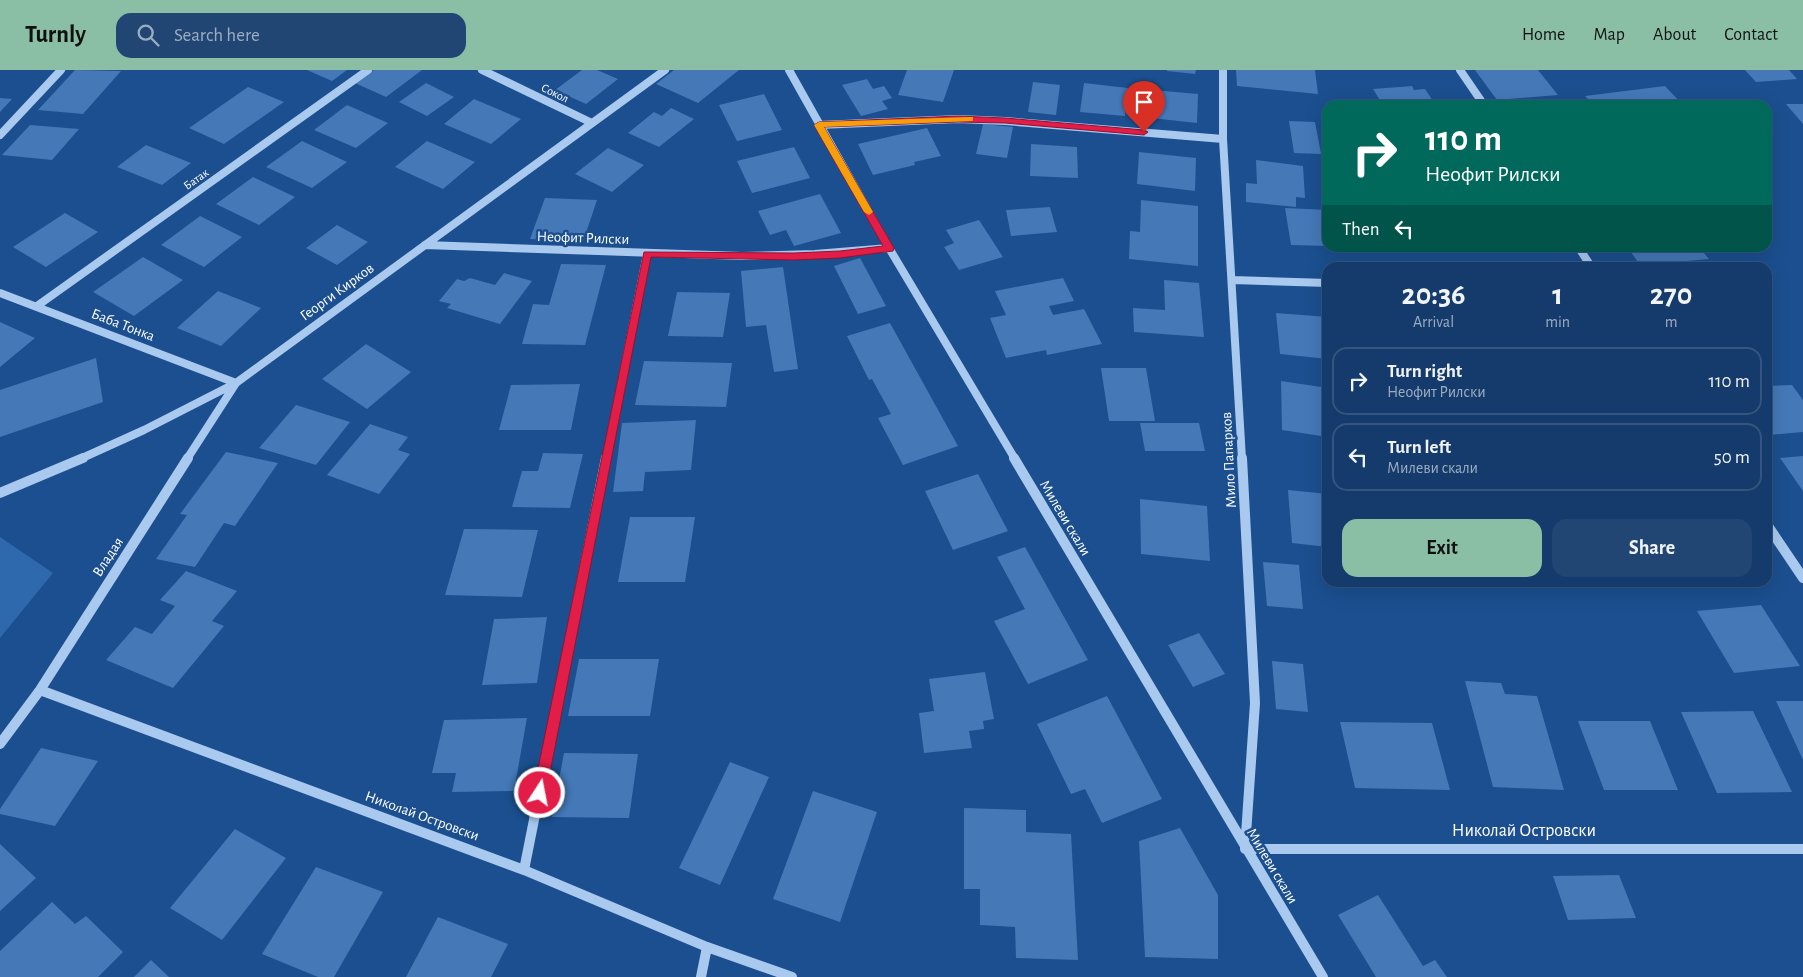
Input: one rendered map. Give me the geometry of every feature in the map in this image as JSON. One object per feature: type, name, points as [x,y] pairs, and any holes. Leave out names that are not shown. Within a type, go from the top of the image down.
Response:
[{"type":"street","points":[[0,135],[61,70]]},
{"type":"street","name":"Батак","points":[[37,306],[368,70]]},
{"type":"street","name":"Сокол","points":[[482,70],[592,123]]},
{"type":"street","name":"Георги Кирков","points":[[0,493],[127,438],[236,383],[665,70]]},
{"type":"street","name":"Милеви скали","points":[[789,70],[889,248],[1245,849],[1323,977]]},
{"type":"street","name":"Мило Папарков","points":[[1223,70],[1223,139],[1233,280],[1255,703],[1245,849]]},
{"type":"street","points":[[1460,70],[1481,100]]},
{"type":"street","points":[[819,125],[958,119],[1005,120],[1223,139]]},
{"type":"street","name":"Неофит Рилски","points":[[425,245],[647,254],[794,257],[840,255],[889,248]]},
{"type":"street","points":[[524,870],[647,254]]},
{"type":"street","points":[[1233,280],[1322,283]]},
{"type":"street","name":"Баба Тонка","points":[[0,293],[236,383]]},
{"type":"street","name":"Владая","points":[[0,744],[40,690],[236,383]]},
{"type":"street","points":[[1772,532],[1803,578]]},
{"type":"street","name":"Николай Островски","points":[[40,690],[524,870],[707,947],[792,977]]},
{"type":"street","name":"Николай Островски","points":[[1245,849],[1803,849]]},
{"type":"street","points":[[701,977],[707,947]]},
{"type":"shaded area","points":[[0,537],[53,573],[0,638]]},
{"type":"building","points":[[75,70],[121,71],[83,114],[38,110]]},
{"type":"building","points":[[307,70],[347,70],[332,81]]},
{"type":"building","points":[[374,70],[422,70],[386,97],[355,83]]},
{"type":"building","points":[[582,70],[597,70],[618,79],[586,104],[555,90]]},
{"type":"building","points":[[674,70],[739,70],[698,103],[656,84]]},
{"type":"building","points":[[907,70],[954,70],[943,102],[898,95]]},
{"type":"building","points":[[1167,70],[1196,70],[1195,74]]},
{"type":"building","points":[[1236,70],[1315,70],[1318,94],[1237,86]]},
{"type":"building","points":[[1475,70],[1538,70],[1558,95],[1497,100]]},
{"type":"building","points":[[1745,70],[1789,70],[1797,79],[1756,82]]},
{"type":"building","points":[[867,79],[873,89],[884,86],[892,98],[882,101],[888,109],[861,116],[842,85]]},
{"type":"building","points":[[1033,82],[1060,85],[1056,115],[1028,112]]},
{"type":"building","points":[[426,83],[454,97],[427,116],[399,102]]},
{"type":"building","points":[[1084,83],[1128,88],[1125,116],[1080,112]]},
{"type":"building","points":[[1412,86],[1414,90],[1425,89],[1432,100],[1380,100],[1373,89]]},
{"type":"building","points":[[1665,86],[1678,100],[1589,100],[1585,96]]},
{"type":"building","points":[[248,87],[284,102],[224,144],[189,128]]},
{"type":"building","points":[[1153,90],[1198,94],[1197,123],[1151,118]]},
{"type":"building","points":[[764,94],[782,130],[737,141],[719,105]]},
{"type":"building","points":[[0,98],[12,99],[0,112]]},
{"type":"building","points":[[474,99],[521,119],[491,144],[444,124]]},
{"type":"building","points":[[1786,104],[1803,104],[1803,124]]},
{"type":"building","points":[[347,105],[388,123],[356,148],[314,130]]},
{"type":"building","points":[[671,108],[694,119],[659,147],[628,133],[654,112],[662,116]]},
{"type":"building","points":[[1289,121],[1315,122],[1321,154],[1294,153]]},
{"type":"building","points":[[983,124],[1013,127],[1007,158],[976,154]]},
{"type":"building","points":[[30,125],[79,129],[52,160],[2,155]]},
{"type":"building","points":[[927,128],[941,156],[914,162],[915,165],[873,175],[858,144]]},
{"type":"building","points":[[302,141],[347,162],[312,188],[266,167]]},
{"type":"building","points":[[427,141],[475,162],[443,189],[395,167]]},
{"type":"building","points":[[1031,144],[1077,147],[1078,178],[1030,176]]},
{"type":"building","points":[[146,145],[191,163],[162,185],[117,167]]},
{"type":"building","points":[[794,147],[810,178],[752,193],[737,161]]},
{"type":"building","points":[[608,148],[644,165],[612,192],[575,174]]},
{"type":"building","points":[[1139,152],[1196,158],[1195,191],[1137,184]]},
{"type":"building","points":[[1256,160],[1303,166],[1305,198],[1296,197],[1296,207],[1246,202],[1246,183],[1257,184]]},
{"type":"building","points":[[253,177],[295,197],[259,225],[216,204]]},
{"type":"building","points":[[820,194],[841,233],[794,246],[786,230],[770,235],[758,211]]},
{"type":"building","points":[[545,198],[597,200],[583,242],[530,239]]},
{"type":"building","points":[[1141,200],[1198,206],[1198,266],[1129,259],[1130,231],[1140,232]]},
{"type":"building","points":[[1050,207],[1057,232],[1011,236],[1006,210]]},
{"type":"building","points":[[1285,208],[1322,210],[1322,246],[1291,245]]},
{"type":"building","points":[[65,213],[98,232],[46,267],[13,247]]},
{"type":"building","points":[[200,216],[242,237],[204,267],[161,245]]},
{"type":"building","points":[[979,220],[1003,257],[959,270],[944,247],[954,243],[946,230]]},
{"type":"building","points":[[337,225],[368,242],[337,265],[306,248]]},
{"type":"building","points":[[1631,252],[1703,252],[1709,259],[1674,262],[1638,262]]},
{"type":"building","points":[[143,257],[183,280],[134,316],[93,292]]},
{"type":"building","points":[[860,258],[886,306],[858,314],[834,266]]},
{"type":"building","points":[[561,264],[606,265],[585,345],[522,344],[533,304],[549,305]]},
{"type":"building","points":[[783,267],[798,369],[774,372],[766,325],[746,327],[741,271]]},
{"type":"building","points":[[504,273],[532,281],[500,324],[447,308],[451,304],[439,301],[457,279],[464,281],[470,278],[495,285]]},
{"type":"building","points":[[1063,278],[1074,301],[1049,306],[1053,315],[1084,309],[1102,344],[1047,355],[1046,350],[1006,358],[990,318],[1006,315],[995,291]]},
{"type":"building","points":[[1164,280],[1199,283],[1204,337],[1134,332],[1133,308],[1165,310]]},
{"type":"building","points":[[218,291],[261,308],[221,346],[177,328]]},
{"type":"building","points":[[677,292],[730,293],[723,337],[668,336]]},
{"type":"building","points":[[1276,313],[1322,317],[1322,358],[1280,354]]},
{"type":"building","points":[[0,322],[35,338],[0,367]]},
{"type":"building","points":[[890,323],[958,446],[903,465],[878,418],[891,414],[872,379],[869,380],[847,336]]},
{"type":"building","points":[[366,344],[411,372],[367,409],[322,379]]},
{"type":"building","points":[[96,358],[103,402],[0,437],[0,390]]},
{"type":"building","points":[[644,361],[732,363],[726,407],[635,405]]},
{"type":"building","points":[[1101,368],[1146,368],[1155,421],[1109,421]]},
{"type":"building","points":[[1281,381],[1322,387],[1322,436],[1282,430]]},
{"type":"building","points":[[580,384],[571,430],[499,430],[511,385]]},
{"type":"building","points":[[1792,385],[1803,400],[1803,432],[1772,435],[1772,386]]},
{"type":"building","points":[[296,405],[350,422],[316,465],[259,448]]},
{"type":"building","points":[[696,420],[691,470],[645,472],[643,491],[613,492],[622,423]]},
{"type":"building","points":[[1140,423],[1199,423],[1205,451],[1145,451]]},
{"type":"building","points":[[370,424],[408,437],[398,450],[410,454],[379,494],[327,475]]},
{"type":"building","points":[[226,452],[278,463],[235,526],[224,523],[195,567],[156,559],[187,515],[180,514]]},
{"type":"building","points":[[543,453],[583,454],[570,508],[512,507],[522,471],[538,471]]},
{"type":"building","points":[[1803,456],[1803,491],[1780,458]]},
{"type":"building","points":[[978,474],[1008,531],[953,550],[925,491]]},
{"type":"building","points":[[1288,490],[1322,493],[1322,546],[1292,543]]},
{"type":"building","points":[[1140,499],[1207,506],[1210,561],[1141,554]]},
{"type":"building","points":[[630,517],[695,517],[685,582],[618,582]]},
{"type":"building","points":[[464,529],[538,530],[522,597],[445,595]]},
{"type":"building","points":[[1025,547],[1088,660],[1028,684],[994,621],[1025,609],[997,557]]},
{"type":"building","points":[[1263,562],[1299,565],[1303,609],[1267,606]]},
{"type":"building","points":[[186,571],[237,591],[212,621],[224,626],[173,688],[106,660],[135,627],[152,634],[175,606],[160,600]]},
{"type":"building","points":[[1761,605],[1800,666],[1734,673],[1697,611]]},
{"type":"building","points":[[547,617],[537,683],[482,685],[494,619]]},
{"type":"building","points":[[1199,633],[1225,674],[1193,687],[1168,645]]},
{"type":"building","points":[[579,659],[659,659],[650,716],[568,716]]},
{"type":"building","points":[[1272,661],[1303,664],[1308,712],[1276,709]]},
{"type":"building","points":[[985,672],[994,719],[983,721],[984,729],[969,731],[972,748],[924,753],[919,713],[934,711],[929,679]]},
{"type":"building","points":[[1465,681],[1501,683],[1505,694],[1537,696],[1564,790],[1493,787]]},
{"type":"building","points":[[1107,696],[1162,799],[1102,823],[1085,789],[1071,794],[1037,724]]},
{"type":"building","points":[[1776,701],[1803,701],[1803,760]]},
{"type":"building","points":[[1753,711],[1792,792],[1717,793],[1681,712]]},
{"type":"building","points":[[527,718],[514,791],[452,792],[456,773],[432,773],[444,720]]},
{"type":"building","points":[[1578,721],[1650,721],[1678,790],[1604,790]]},
{"type":"building","points":[[1340,722],[1432,723],[1450,790],[1355,788]]},
{"type":"building","points":[[41,748],[98,761],[55,826],[0,814],[0,809]]},
{"type":"building","points":[[564,753],[638,754],[629,818],[552,817]]},
{"type":"building","points":[[730,762],[769,777],[720,885],[679,868]]},
{"type":"building","points":[[813,791],[877,812],[840,922],[773,899]]},
{"type":"building","points":[[964,808],[1026,810],[1026,832],[1071,834],[1078,960],[1016,958],[1015,927],[980,925],[980,889],[964,889]]},
{"type":"building","points":[[1180,828],[1218,895],[1218,959],[1145,957],[1139,841]]},
{"type":"building","points":[[235,829],[286,858],[222,940],[170,908]]},
{"type":"building","points":[[0,844],[36,878],[0,911]]},
{"type":"building","points":[[316,867],[383,892],[334,977],[318,977],[262,954]]},
{"type":"building","points":[[1619,875],[1636,918],[1568,920],[1553,876]]},
{"type":"building","points":[[1378,895],[1423,966],[1435,960],[1447,977],[1376,977],[1338,915]]},
{"type":"building","points":[[52,902],[75,924],[86,916],[123,952],[98,977],[0,977],[0,951]]},
{"type":"building","points":[[438,917],[508,944],[491,977],[406,977]]},
{"type":"building","points":[[151,960],[169,977],[134,977]]},
{"type":"slow traffic","points":[[869,212],[819,125],[970,119]]},
{"type":"route","points":[[540,793],[647,254],[794,257],[840,255],[889,248],[819,125],[909,120],[1005,120],[1144,132]]}]
